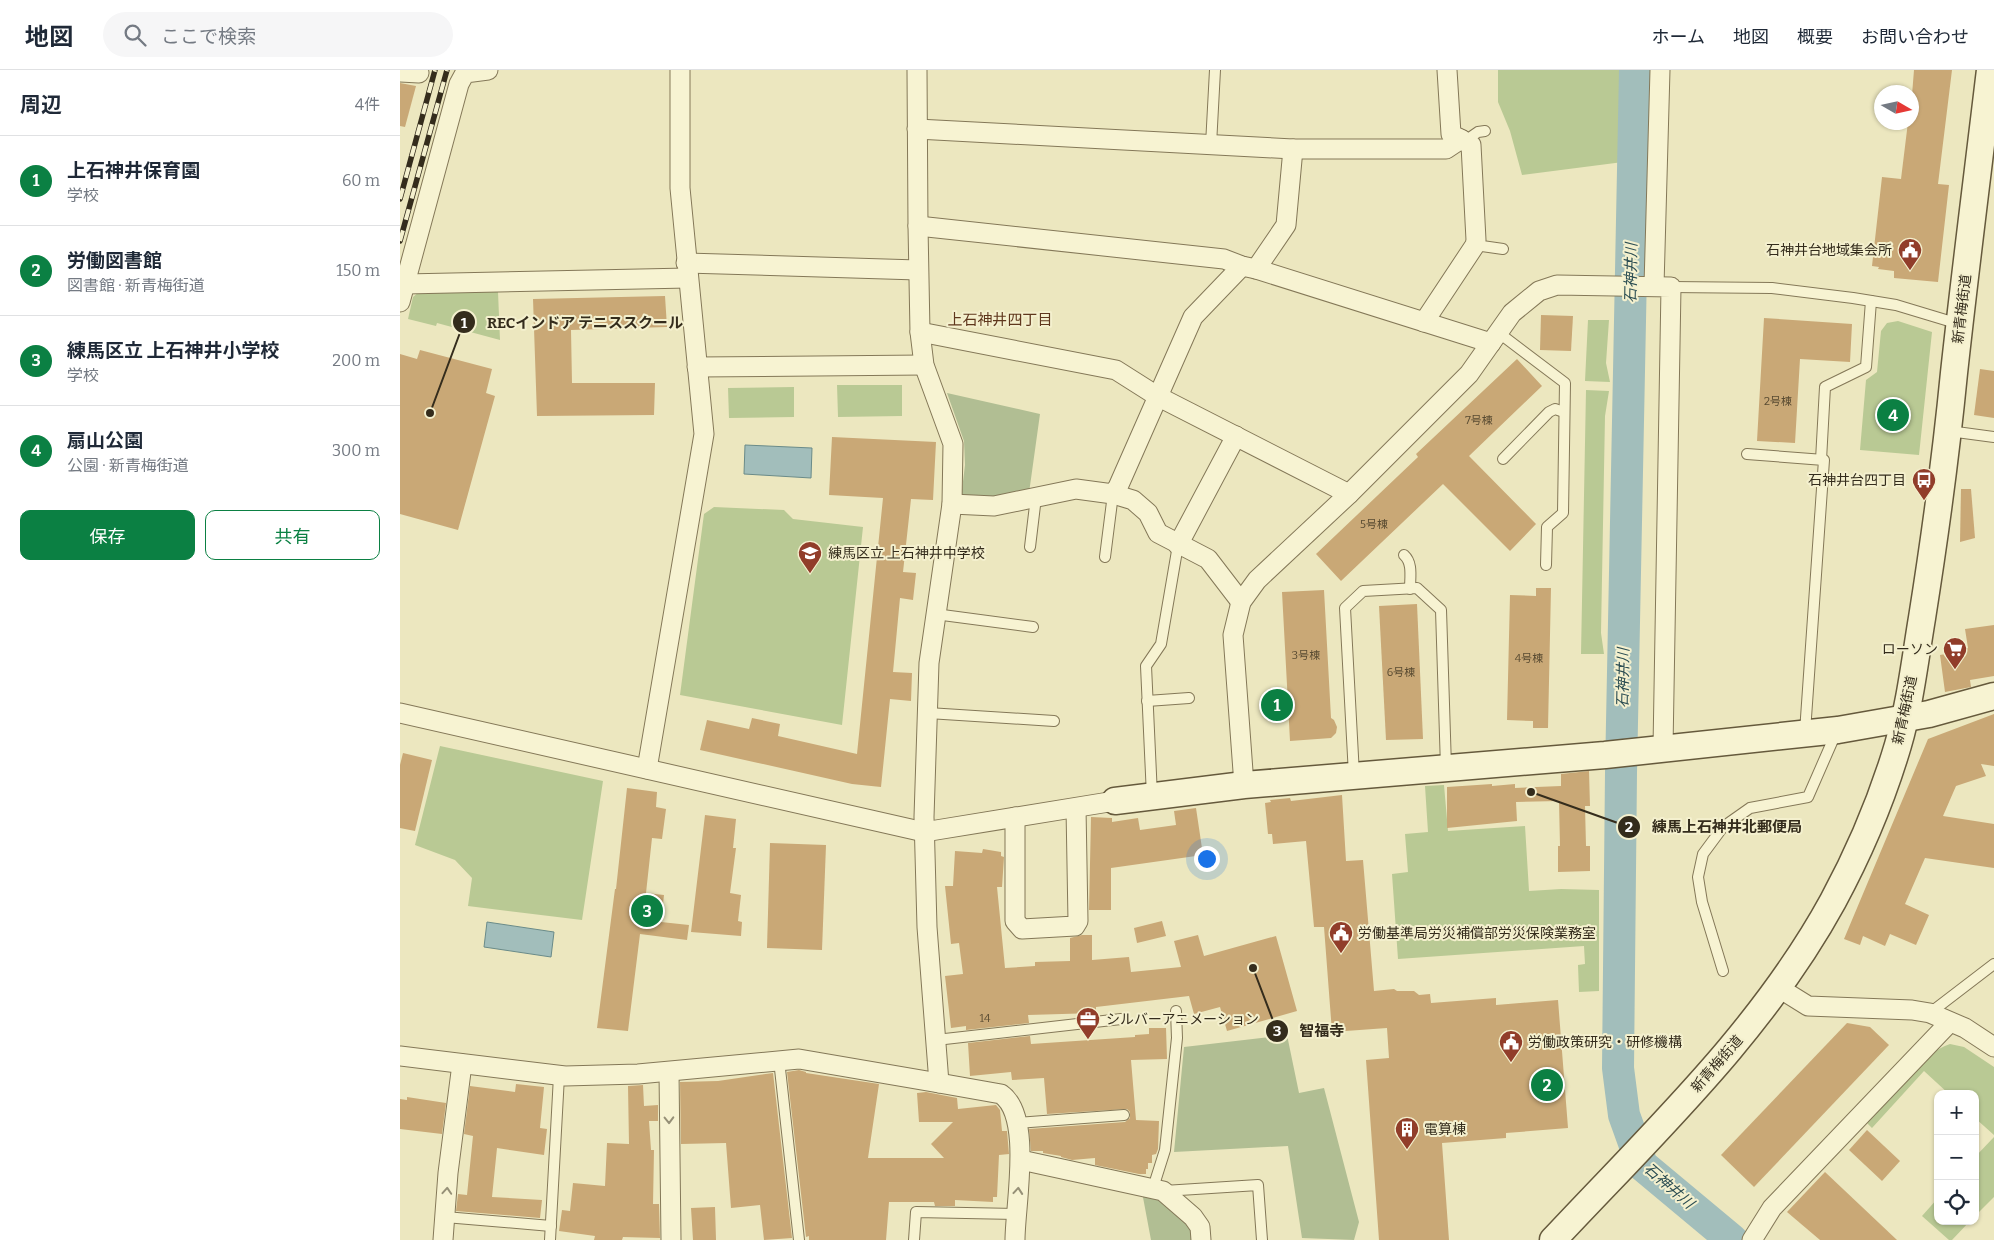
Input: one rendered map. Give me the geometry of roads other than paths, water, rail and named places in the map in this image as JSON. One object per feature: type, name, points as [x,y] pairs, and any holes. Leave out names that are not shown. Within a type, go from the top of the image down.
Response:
[{"type":"main road","name":"新青梅街道","points":[[1553,1240],[1694,1090],[1738,1040],[1779,988],[1833,901],[1866,836],[1886,781],[1905,719],[1935,538],[1990,70]]},
{"type":"main road","points":[[1115,801],[1244,785],[1611,754],[1838,730],[1905,719],[1994,696]]},
{"type":"street","points":[[488,70],[466,74],[459,84],[402,293],[687,271],[918,270]]},
{"type":"street","points":[[647,769],[704,434],[680,188],[680,70]]},
{"type":"street","points":[[917,70],[920,332],[924,365],[953,444],[952,504],[929,663],[924,832],[927,927],[939,1083]]},
{"type":"street","points":[[1424,322],[1475,245],[1476,240],[1471,145],[1451,134],[1447,70]]},
{"type":"street","points":[[1652,750],[1660,70]]},
{"type":"street","points":[[400,72],[419,73]]},
{"type":"street","points":[[917,129],[1293,149],[1446,148],[1463,140]]},
{"type":"street","points":[[1113,494],[1118,487],[1193,316],[1249,268],[1286,225],[1293,149]]},
{"type":"street","points":[[918,226],[1224,259],[1424,322],[1495,338]]},
{"type":"street","points":[[1244,785],[1233,635],[1241,602],[1257,580],[1349,494],[1469,374],[1512,313],[1539,291],[1557,285],[1658,286]]},
{"type":"street","points":[[920,332],[1116,370],[1157,396],[1349,494]]},
{"type":"street","points":[[697,367],[924,365]]},
{"type":"street","points":[[1178,545],[1236,436]]},
{"type":"street","points":[[952,504],[994,506],[1076,489],[1113,494],[1133,500],[1148,513],[1158,533],[1208,559],[1241,602]]},
{"type":"street","points":[[400,713],[924,832],[1115,801]]},
{"type":"street","points":[[1015,818],[1015,921],[1022,929],[1074,926],[1078,921],[1076,808]]},
{"type":"street","points":[[1779,988],[1808,1006],[1912,1010],[1930,1013],[1965,1028],[1994,1047]]},
{"type":"street","points":[[1753,1239],[1772,1208],[1950,1022]]},
{"type":"street","points":[[400,1056],[559,1076],[668,1072],[800,1059],[1001,1094],[1007,1098],[1018,1123],[1021,1160],[1014,1240]]},
{"type":"street","points":[[443,1240],[448,1173],[462,1064]]},
{"type":"street","points":[[668,1072],[671,1240]]},
{"type":"street","points":[[1021,1160],[1158,1189],[1193,1217],[1200,1227],[1201,1240]]},
{"type":"lane","points":[[1212,145],[1215,70]]},
{"type":"lane","points":[[1463,140],[1478,132],[1485,131]]},
{"type":"lane","points":[[1475,245],[1503,249]]},
{"type":"lane","points":[[1658,286],[1772,288],[1896,305],[1960,325]]},
{"type":"lane","points":[[1821,460],[1825,387],[1866,367],[1870,301]]},
{"type":"lane","points":[[1495,338],[1565,383],[1563,513],[1547,527],[1546,565]]},
{"type":"lane","points":[[1503,459],[1550,412],[1555,409],[1564,412]]},
{"type":"lane","points":[[1948,431],[1994,437]]},
{"type":"lane","points":[[1748,454],[1824,460],[1805,733]]},
{"type":"lane","points":[[1105,557],[1113,494]]},
{"type":"lane","points":[[1030,547],[1036,497]]},
{"type":"lane","points":[[1152,797],[1146,666],[1161,644],[1178,545]]},
{"type":"lane","points":[[1404,555],[1409,560],[1410,588]]},
{"type":"lane","points":[[1354,776],[1345,608],[1363,591],[1417,588],[1441,610],[1446,768]]},
{"type":"lane","points":[[935,614],[1033,627]]},
{"type":"lane","points":[[1148,701],[1189,698]]},
{"type":"lane","points":[[928,713],[1054,721]]},
{"type":"lane","points":[[1724,971],[1698,878],[1703,854],[1722,827],[1750,808],[1808,797],[1838,730]]},
{"type":"lane","points":[[1930,1013],[1994,964]]},
{"type":"lane","points":[[1176,1011],[1176,1038],[1165,1150],[1158,1189],[1258,1185],[1262,1240]]},
{"type":"lane","points":[[936,1040],[1120,1019]]},
{"type":"lane","points":[[779,1060],[799,1240]]},
{"type":"lane","points":[[550,1240],[559,1076]]},
{"type":"lane","points":[[1018,1123],[1124,1114]]},
{"type":"lane","points":[[914,1240],[916,1212],[1016,1214]]},
{"type":"lane","points":[[445,1218],[551,1226]]},
{"type":"water","points":[[745,445],[812,448],[811,478],[744,474]]},
{"type":"water","points":[[487,922],[554,932],[551,957],[484,947]]},
{"type":"waterway","name":"石神井川","points":[[1635,70],[1621,773],[1618,1068],[1624,1115],[1642,1165],[1732,1240]]},
{"type":"railway","points":[[400,199],[435,70]]},
{"type":"railway","points":[[400,241],[447,70]]},
{"type":"place","name":"石神井台地域集会所","points":[[1910,271]]},
{"type":"place","name":"RECインドア テニススクール","points":[[430,413]]},
{"type":"place","name":"扇山公園","points":[[1893,415]]},
{"type":"place","name":"石神井台四丁目","points":[[1924,501]]},
{"type":"place","name":"練馬区立 上石神井中学校","points":[[810,574]]},
{"type":"place","name":"ローソン","points":[[1955,670]]},
{"type":"place","name":"上石神井保育園","points":[[1277,705]]},
{"type":"place","name":"練馬上石神井北郵便局","points":[[1531,792]]},
{"type":"place","name":"練馬区立 上石神井小学校","points":[[647,911]]},
{"type":"place","name":"労働基準局労災補償部労災保険業務室","points":[[1341,954]]},
{"type":"place","name":"智福寺","points":[[1253,968]]},
{"type":"place","name":"シルバーアニメーション","points":[[1088,1040]]},
{"type":"place","name":"労働政策研究・研修機構","points":[[1511,1063]]},
{"type":"place","name":"労働図書館","points":[[1547,1085]]},
{"type":"place","name":"電算棟","points":[[1407,1150]]},
{"type":"district","name":"上石神井四丁目","points":[[1000,320]]}]
